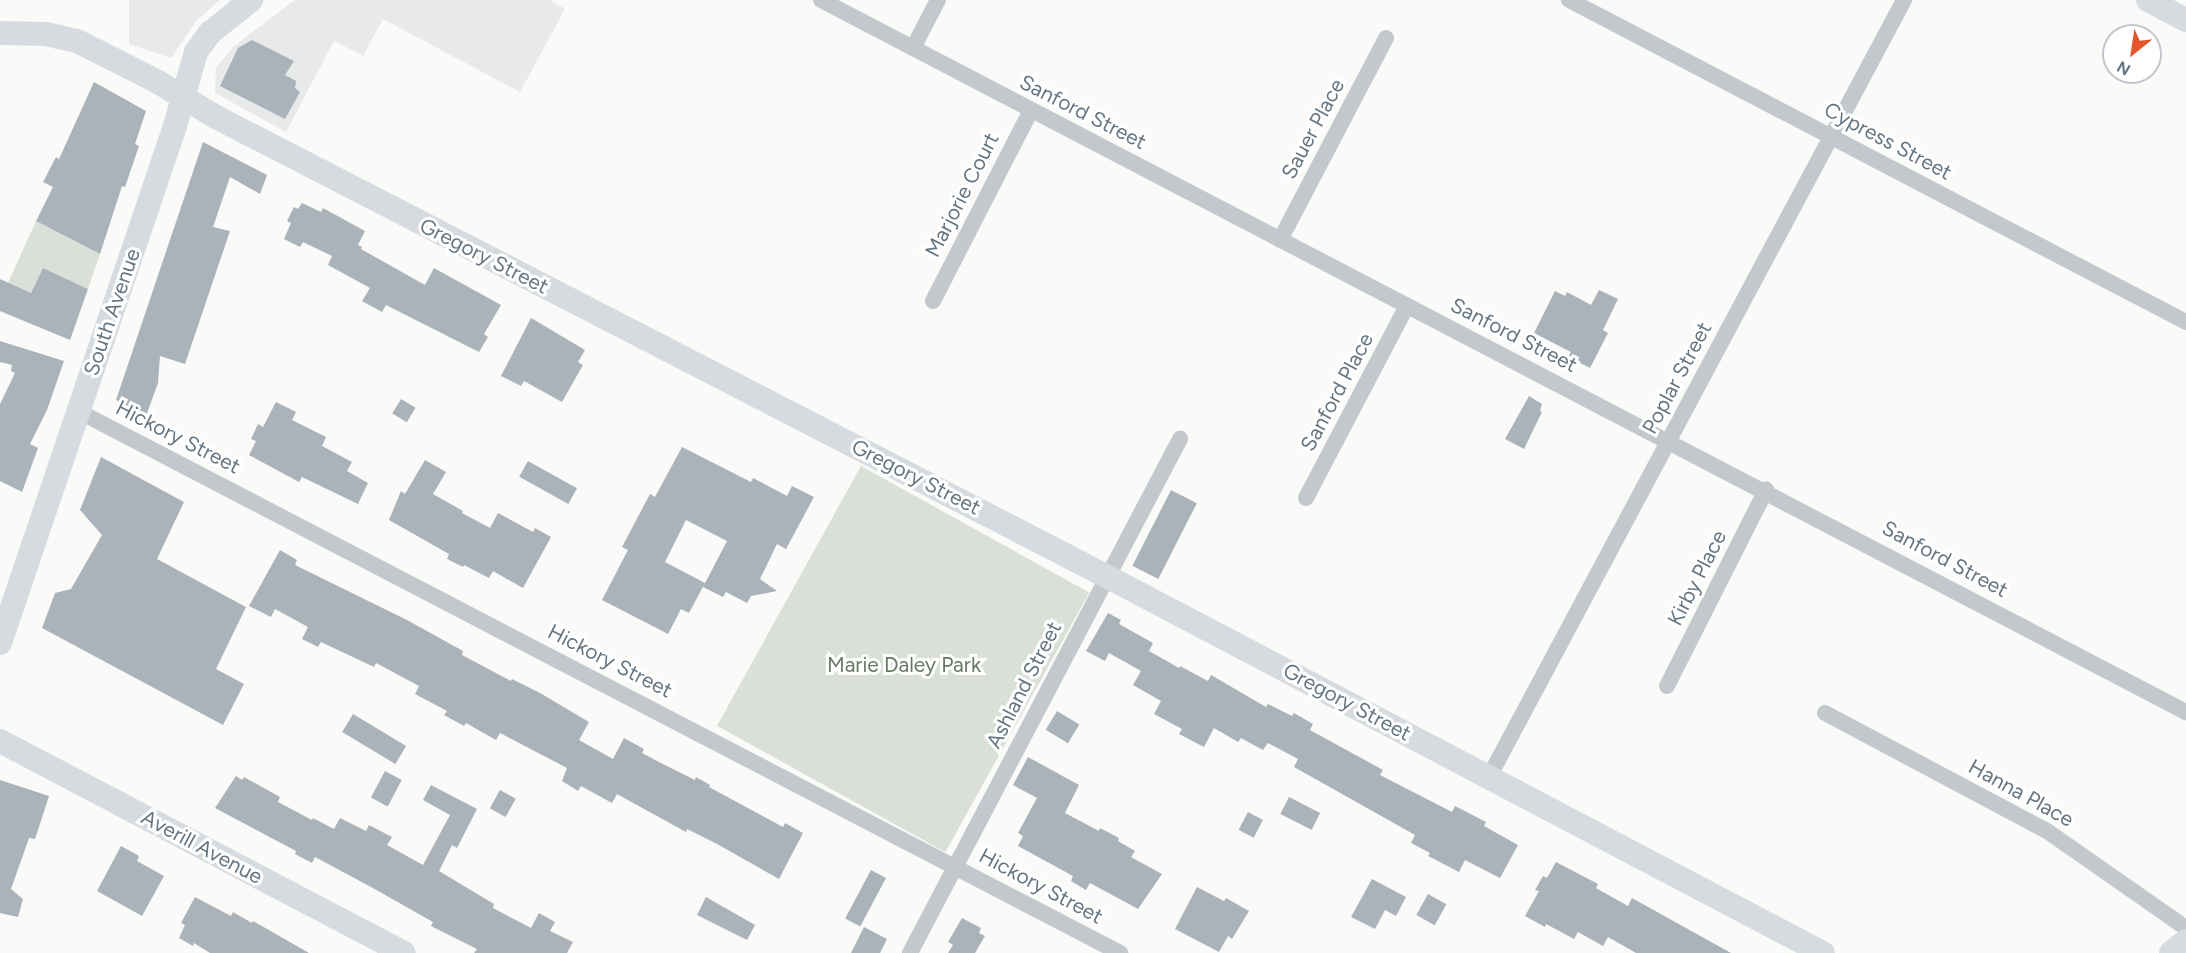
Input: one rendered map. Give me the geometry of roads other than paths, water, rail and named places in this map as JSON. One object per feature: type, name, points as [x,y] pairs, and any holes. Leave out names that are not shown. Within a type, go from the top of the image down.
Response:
[{"type":"main road","points":[[2172,953],[2186,942]]},
{"type":"street","name":"South Avenue","points":[[0,643],[183,97],[196,52],[210,33],[251,0]]},
{"type":"street","name":"Sanford Street","points":[[821,0],[1407,306],[1766,490],[2186,712]]},
{"type":"street","points":[[913,48],[938,0]]},
{"type":"street","name":"Cypress Street","points":[[1569,0],[2186,322]]},
{"type":"street","name":"Poplar Street","points":[[1489,777],[1904,0]]},
{"type":"street","points":[[2148,0],[2186,20]]},
{"type":"street","name":"Gregory Street","points":[[0,33],[46,34],[77,41],[216,117],[1106,576],[1823,953]]},
{"type":"street","name":"Sauer Place","points":[[1280,240],[1386,39]]},
{"type":"street","name":"Marjorie Court","points":[[933,301],[1031,110]]},
{"type":"street","name":"Sanford Place","points":[[1306,498],[1407,306]]},
{"type":"street","name":"Hickory Street","points":[[78,411],[1120,953]]},
{"type":"street","name":"Ashland Street","points":[[910,953],[1106,576],[1180,439]]},
{"type":"street","name":"Kirby Place","points":[[1667,686],[1766,490]]},
{"type":"street","name":"Hanna Place","points":[[1825,712],[2047,831],[2186,928]]},
{"type":"street","name":"Averill Avenue","points":[[0,741],[404,953]]},
{"type":"park label","name":"Marie Daley Park","points":[[904,665]]}]
